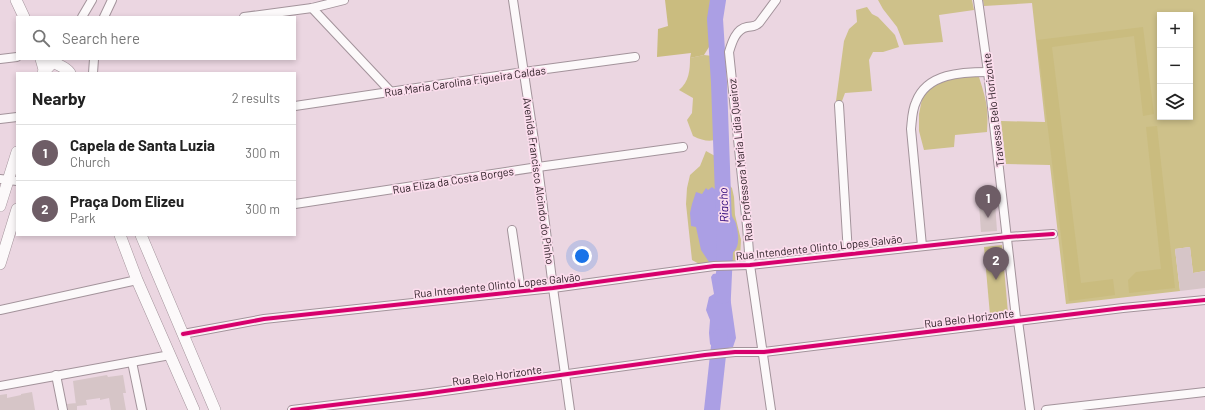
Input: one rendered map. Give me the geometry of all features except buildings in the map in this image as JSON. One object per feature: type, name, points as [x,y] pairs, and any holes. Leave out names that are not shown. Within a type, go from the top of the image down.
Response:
[{"type":"street","points":[[16,0],[24,16]]},
{"type":"street","points":[[83,16],[92,0]]},
{"type":"street","points":[[104,16],[112,0]]},
{"type":"street","points":[[252,16],[312,8],[344,0]]},
{"type":"street","name":"Avenida Francisco Alcindo do Pinho","points":[[514,0],[570,410]]},
{"type":"street","name":"Rua Professora Maria Lídia Queiroz","points":[[771,410],[764,352],[750,264],[729,52],[738,33],[742,29],[760,24],[776,0]]},
{"type":"street","name":"Travessa Belo Horizonte","points":[[978,0],[1008,237],[1016,318],[1018,321],[1030,410]]},
{"type":"street","points":[[312,8],[390,92]]},
{"type":"street","points":[[0,60],[16,57]]},
{"type":"street","name":"Rua Maria Carolina Figueira Caldas","points":[[296,106],[635,57]]},
{"type":"street","points":[[41,60],[44,72]]},
{"type":"street","points":[[45,72],[53,60],[66,68],[69,72]]},
{"type":"street","points":[[93,72],[94,60]]},
{"type":"street","points":[[922,246],[911,129],[912,113],[916,102],[921,92],[925,88],[940,79],[951,75],[970,72],[988,72]]},
{"type":"street","points":[[839,105],[848,254]]},
{"type":"street","points":[[0,119],[16,117]]},
{"type":"street","name":"Rua Eliza da Costa Borges","points":[[296,204],[538,167],[683,147]]},
{"type":"street","points":[[0,206],[16,155]]},
{"type":"street","points":[[0,264],[14,228],[16,215]]},
{"type":"street","points":[[512,230],[521,291]]},
{"type":"street","name":"Rua Intendente Olinto Lopes Galvão","points":[[183,334],[264,320],[553,288],[714,266],[735,266],[1008,237],[1053,234]]},
{"type":"street","points":[[120,236],[137,280],[194,410]]},
{"type":"street","points":[[141,236],[215,410]]},
{"type":"street","points":[[0,310],[137,280]]},
{"type":"street","name":"Rua Belo Horizonte","points":[[292,410],[431,393],[705,355],[735,352],[764,352],[1205,300]]},
{"type":"street","points":[[0,386],[170,355]]},
{"type":"street","points":[[132,362],[142,410]]},
{"type":"street","points":[[178,371],[196,366]]},
{"type":"street","points":[[56,375],[63,410]]},
{"type":"street","points":[[1046,410],[1205,392]]},
{"type":"shaded area","points":[[665,0],[710,0],[709,47],[704,55],[690,58],[691,53],[657,57],[658,29],[668,26]]},
{"type":"shaded area","points":[[878,0],[972,0],[974,10],[939,15],[943,42],[904,45],[897,27]]},
{"type":"shaded area","points":[[983,0],[1205,0],[1205,271],[1193,273],[1190,247],[1175,249],[1180,291],[1066,304],[1050,165],[1006,164],[1001,121],[1045,122],[1032,3],[984,6]]},
{"type":"shaded area","points":[[867,7],[872,14],[878,17],[895,35],[899,47],[883,52],[873,52],[869,60],[872,91],[845,93],[842,101],[836,101],[844,41],[849,29],[857,22],[856,10]]},
{"type":"shaded area","points":[[1143,27],[1154,114],[1143,116],[1134,36],[1052,47],[1081,283],[1113,279],[1115,295],[1069,301],[1037,40]]},
{"type":"shaded area","points":[[704,55],[722,57],[728,137],[714,140],[702,140],[693,136],[687,120],[692,113],[693,98],[679,90],[687,80],[690,58]]},
{"type":"shaded area","points":[[971,76],[979,77],[987,110],[987,132],[955,135],[954,147],[924,150],[919,131],[919,114],[922,99],[927,90],[950,78]]},
{"type":"shaded area","points":[[1157,126],[1175,288],[1129,293],[1128,280],[1136,272],[1161,269],[1146,127]]},
{"type":"shaded area","points":[[706,151],[715,156],[717,173],[732,188],[735,215],[741,240],[740,258],[732,261],[701,265],[692,260],[686,204],[690,175],[700,166]]},
{"type":"shaded area","points":[[1002,245],[1008,313],[990,315],[984,247]]},
{"type":"water","points":[[712,187],[721,194],[727,208],[727,213],[731,213],[736,224],[738,239],[737,246],[732,253],[719,260],[709,262],[701,250],[696,227],[691,226],[690,213],[696,192],[702,194],[706,188],[708,190]]},
{"type":"water","points":[[719,273],[726,275],[730,282],[731,303],[736,338],[733,347],[714,349],[710,344],[710,320],[706,310],[709,297],[714,294],[711,277],[713,274]]},
{"type":"waterway","name":"Riacho","points":[[718,0],[715,19],[719,83],[725,252],[723,296]]},
{"type":"waterway","name":"Riacho","points":[[712,410],[720,337]]},
{"type":"cycle path","points":[[183,334],[264,319],[553,288],[714,266],[750,265],[1008,237],[1053,234]]},
{"type":"cycle path","points":[[292,410],[423,394],[705,355],[735,352],[764,352],[1123,308],[1205,300]]},
{"type":"place","name":"Capela de Santa Luzia","points":[[988,218]]},
{"type":"place","name":"Praça Dom Elizeu","points":[[996,280]]}]
